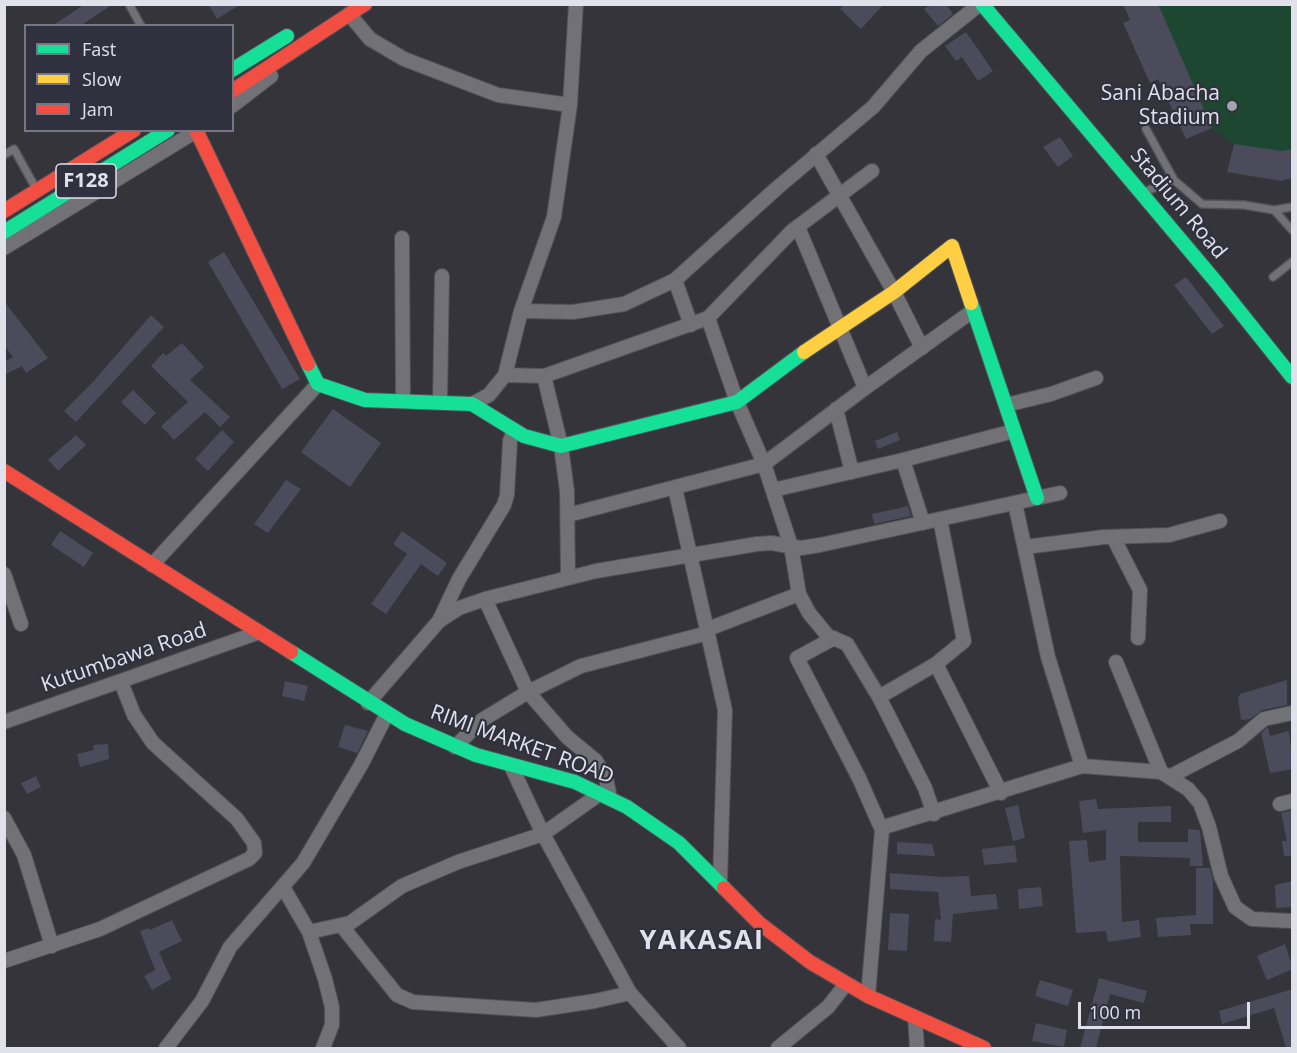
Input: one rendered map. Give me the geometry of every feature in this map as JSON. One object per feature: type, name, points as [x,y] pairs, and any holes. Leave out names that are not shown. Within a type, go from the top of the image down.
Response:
[{"type":"street","points":[[234,90],[365,4]]},
{"type":"street","points":[[198,132],[318,384],[366,400],[471,404],[483,400],[505,375],[521,311],[554,217],[570,105],[576,4]]},
{"type":"street","points":[[521,311],[573,312],[607,307],[651,294],[675,280],[873,106],[921,51],[981,4]]},
{"type":"street","name":"Stadium Road","points":[[981,4],[1293,377]]},
{"type":"street","points":[[349,14],[370,39],[384,50],[498,95],[570,105]]},
{"type":"street","points":[[235,66],[298,28]]},
{"type":"street","points":[[234,105],[268,80],[288,53]]},
{"type":"street","points":[[4,202],[115,132]]},
{"type":"street","name":"F128","points":[[4,211],[131,132]]},
{"type":"street","name":"F128","points":[[4,232],[165,132]]},
{"type":"street","points":[[4,248],[196,132]]},
{"type":"street","points":[[816,154],[894,292],[922,348]]},
{"type":"street","points":[[505,375],[544,376],[708,318],[798,227],[872,171]]},
{"type":"street","points":[[798,227],[865,388]]},
{"type":"street","points":[[402,238],[403,400]]},
{"type":"street","points":[[471,404],[524,436],[561,446],[737,402],[838,327],[894,292],[952,246],[1037,498]]},
{"type":"street","points":[[440,402],[442,276]]},
{"type":"street","points":[[675,280],[691,325]]},
{"type":"street","points":[[568,514],[764,464],[974,310]]},
{"type":"street","points":[[708,318],[737,402],[773,490],[791,546],[799,594],[809,613],[828,636],[847,644],[879,697],[925,788],[934,813]]},
{"type":"street","points":[[544,376],[561,446],[568,514],[568,577]]},
{"type":"street","points":[[1006,405],[1051,394],[1096,378]]},
{"type":"street","points":[[152,565],[318,384]]},
{"type":"street","points":[[836,409],[852,472]]},
{"type":"street","points":[[368,703],[439,621],[459,579],[504,505],[507,495],[510,441],[514,430]]},
{"type":"street","points":[[773,490],[1014,431]]},
{"type":"street","points":[[903,460],[923,523]]},
{"type":"street","name":"RIMI MARKET ROAD","points":[[4,471],[387,714],[455,747],[512,766],[550,774],[606,795],[655,824],[699,861],[773,936],[868,996],[984,1048]]},
{"type":"street","points":[[675,488],[725,710],[720,882]]},
{"type":"street","points":[[439,621],[459,608],[484,598],[568,577],[757,544],[820,545],[1060,493]]},
{"type":"street","points":[[1015,502],[1048,657],[1082,766]]},
{"type":"street","points":[[879,697],[936,664],[964,641],[940,519]]},
{"type":"street","points":[[1026,547],[1113,537],[1169,535],[1220,521]]},
{"type":"street","points":[[1113,537],[1140,590],[1138,638]]},
{"type":"street","points":[[6,581],[21,624]]},
{"type":"street","points":[[455,747],[482,720],[528,692],[582,666],[708,631],[799,594]]},
{"type":"street","points":[[309,932],[341,925],[365,914],[402,886],[458,862],[543,834],[606,795],[606,778],[596,762],[567,737],[528,692],[484,598]]},
{"type":"street","name":"Kutumbawa Road","points":[[4,722],[257,633]]},
{"type":"street","points":[[834,638],[796,658],[859,778],[882,830],[868,996]]},
{"type":"street","points":[[1116,662],[1166,774],[1200,803],[1221,876],[1235,907],[1252,918],[1293,921]]},
{"type":"street","points":[[936,664],[1001,793]]},
{"type":"street","points":[[4,961],[100,929],[249,859],[255,853],[254,843],[237,819],[153,743],[134,715],[121,682]]},
{"type":"street","points":[[166,1048],[202,1001],[231,947],[283,887],[313,846],[361,765],[387,714]]},
{"type":"street","points":[[882,830],[884,827],[1001,793],[1082,766],[1166,774],[1238,741],[1264,719],[1292,716]]},
{"type":"street","points":[[512,766],[543,834],[630,993],[679,1048]]},
{"type":"street","points":[[5,818],[24,855],[52,946]]},
{"type":"street","points":[[283,887],[309,932],[332,1007],[332,1025],[323,1048]]},
{"type":"street","points":[[341,925],[397,995],[413,1002],[536,1010],[630,993]]},
{"type":"street","points":[[778,1048],[828,1007],[846,984]]},
{"type":"street","points":[[915,1017],[917,1048]]},
{"type":"lane","points":[[129,4],[140,24]]},
{"type":"lane","points":[[1146,129],[1174,180],[1202,204],[1244,204],[1274,210],[1293,207]]},
{"type":"lane","points":[[4,155],[14,149],[34,185]]},
{"type":"lane","points":[[1141,193],[1174,180]]},
{"type":"lane","points":[[1274,210],[1293,230]]},
{"type":"lane","points":[[1273,277],[1293,262]]},
{"type":"green space","name":"Sani Abacha Stadium","points":[[1123,5],[1292,5],[1292,178],[1273,179],[1227,172],[1234,144],[1212,128],[1186,139],[1159,79],[1150,83],[1123,23],[1130,20]]},
{"type":"building","points":[[85,4],[113,4],[83,24],[55,24]]},
{"type":"building","points":[[208,4],[241,4],[217,19]]},
{"type":"building","points":[[844,4],[884,4],[861,29],[840,9]]},
{"type":"building","points":[[931,4],[946,4],[953,14],[938,26],[924,9]]},
{"type":"building","points":[[1123,4],[1158,4],[1212,128],[1186,139],[1158,79],[1150,83],[1123,23],[1130,20]]},
{"type":"building","points":[[966,32],[993,71],[978,81],[962,57],[956,61],[945,46]]},
{"type":"building","points":[[1060,137],[1073,156],[1058,167],[1043,147]]},
{"type":"building","points":[[1234,144],[1282,151],[1293,149],[1293,178],[1281,181],[1227,172]]},
{"type":"building","points":[[224,252],[300,379],[282,389],[208,262]]},
{"type":"building","points":[[1186,277],[1224,326],[1212,334],[1174,285]]},
{"type":"building","points":[[4,301],[48,358],[26,373],[22,366],[4,375],[4,362],[13,357],[4,345]]},
{"type":"building","points":[[151,315],[164,327],[76,422],[64,411],[92,383]]},
{"type":"building","points":[[182,343],[204,367],[190,380],[230,417],[220,427],[205,412],[174,440],[161,426],[188,402],[151,366],[163,353],[166,356]]},
{"type":"building","points":[[133,390],[156,413],[145,425],[121,402]]},
{"type":"building","points":[[333,409],[381,443],[350,487],[301,452]]},
{"type":"building","points":[[222,430],[234,442],[208,471],[195,459]]},
{"type":"building","points":[[897,432],[900,440],[878,449],[875,441]]},
{"type":"building","points":[[76,435],[86,445],[58,471],[48,460]]},
{"type":"building","points":[[286,480],[301,489],[268,533],[254,524]]},
{"type":"building","points":[[908,506],[911,516],[874,524],[872,514]]},
{"type":"building","points":[[60,531],[93,553],[84,567],[51,545]]},
{"type":"building","points":[[402,531],[447,563],[438,576],[421,564],[386,614],[371,604],[407,554],[393,544]]},
{"type":"building","points":[[1287,680],[1287,705],[1262,710],[1250,719],[1241,720],[1238,698],[1240,694]]},
{"type":"building","points":[[285,681],[308,686],[304,701],[282,696]]},
{"type":"building","points":[[345,725],[368,731],[357,753],[338,747]]},
{"type":"building","points":[[1268,727],[1270,736],[1289,731],[1293,769],[1270,773],[1261,733]]},
{"type":"building","points":[[108,744],[109,759],[80,767],[77,754],[94,750],[93,745]]},
{"type":"building","points":[[36,776],[41,787],[27,794],[21,783]]},
{"type":"building","points":[[1096,799],[1098,809],[1171,806],[1171,822],[1138,822],[1138,842],[1188,842],[1188,829],[1200,830],[1203,866],[1190,866],[1190,858],[1120,856],[1122,922],[1139,920],[1141,937],[1108,942],[1106,931],[1076,933],[1069,841],[1087,840],[1089,862],[1106,860],[1106,830],[1083,833],[1079,801]]},
{"type":"building","points":[[1018,805],[1025,838],[1013,841],[1005,808]]},
{"type":"building","points":[[1293,810],[1293,856],[1284,856],[1282,841],[1287,841],[1281,813]]},
{"type":"building","points":[[897,842],[932,844],[935,856],[897,854]]},
{"type":"building","points":[[1015,845],[1017,862],[984,865],[982,849]]},
{"type":"building","points":[[1196,868],[1210,868],[1213,881],[1213,924],[1190,924],[1191,935],[1158,937],[1156,918],[1196,915]]},
{"type":"building","points":[[890,873],[943,877],[969,876],[971,896],[996,894],[998,909],[953,914],[951,942],[934,941],[935,919],[941,920],[938,892],[890,889]]},
{"type":"building","points":[[1293,881],[1293,907],[1276,908],[1275,885]]},
{"type":"building","points":[[1041,887],[1043,906],[1019,909],[1018,889]]},
{"type":"building","points":[[890,913],[909,914],[907,951],[888,950]]},
{"type":"building","points":[[172,920],[182,941],[159,952],[171,979],[152,990],[144,976],[155,970],[140,931],[149,928],[150,930]]},
{"type":"building","points":[[1285,944],[1293,969],[1267,980],[1257,956]]},
{"type":"building","points":[[1099,978],[1147,991],[1144,1003],[1110,994],[1096,1048],[1080,1048]]},
{"type":"building","points":[[1040,980],[1073,990],[1068,1006],[1035,996]]},
{"type":"building","points":[[1293,989],[1293,1048],[1286,1048],[1274,1008],[1222,1024],[1219,1011]]},
{"type":"building","points":[[1036,1023],[1067,1030],[1064,1047],[1032,1041]]},
{"type":"traffic: fast","points":[[982,4],[1217,283],[1292,377]]},
{"type":"traffic: fast","points":[[234,69],[287,36]]},
{"type":"traffic: fast","points":[[4,232],[165,132]]},
{"type":"traffic: fast","points":[[971,303],[1037,498]]},
{"type":"traffic: fast","points":[[308,364],[318,384],[365,400],[472,404],[524,436],[561,446],[737,402],[804,352]]},
{"type":"traffic: fast","points":[[291,652],[405,724],[476,755],[575,782],[627,807],[679,843],[724,888]]},
{"type":"traffic: slow","points":[[804,352],[894,292],[952,246],[971,303]]},
{"type":"traffic: jam","points":[[234,90],[365,4]]},
{"type":"traffic: jam","points":[[4,211],[131,132]]},
{"type":"traffic: jam","points":[[197,132],[308,364]]},
{"type":"traffic: jam","points":[[4,471],[291,652]]},
{"type":"traffic: jam","points":[[724,888],[759,923],[810,962],[868,996],[984,1048]]},
{"type":"place","name":"Sani Abacha Stadium","points":[[1232,106]]},
{"type":"district","name":"YAKASAI","points":[[702,941]]}]
